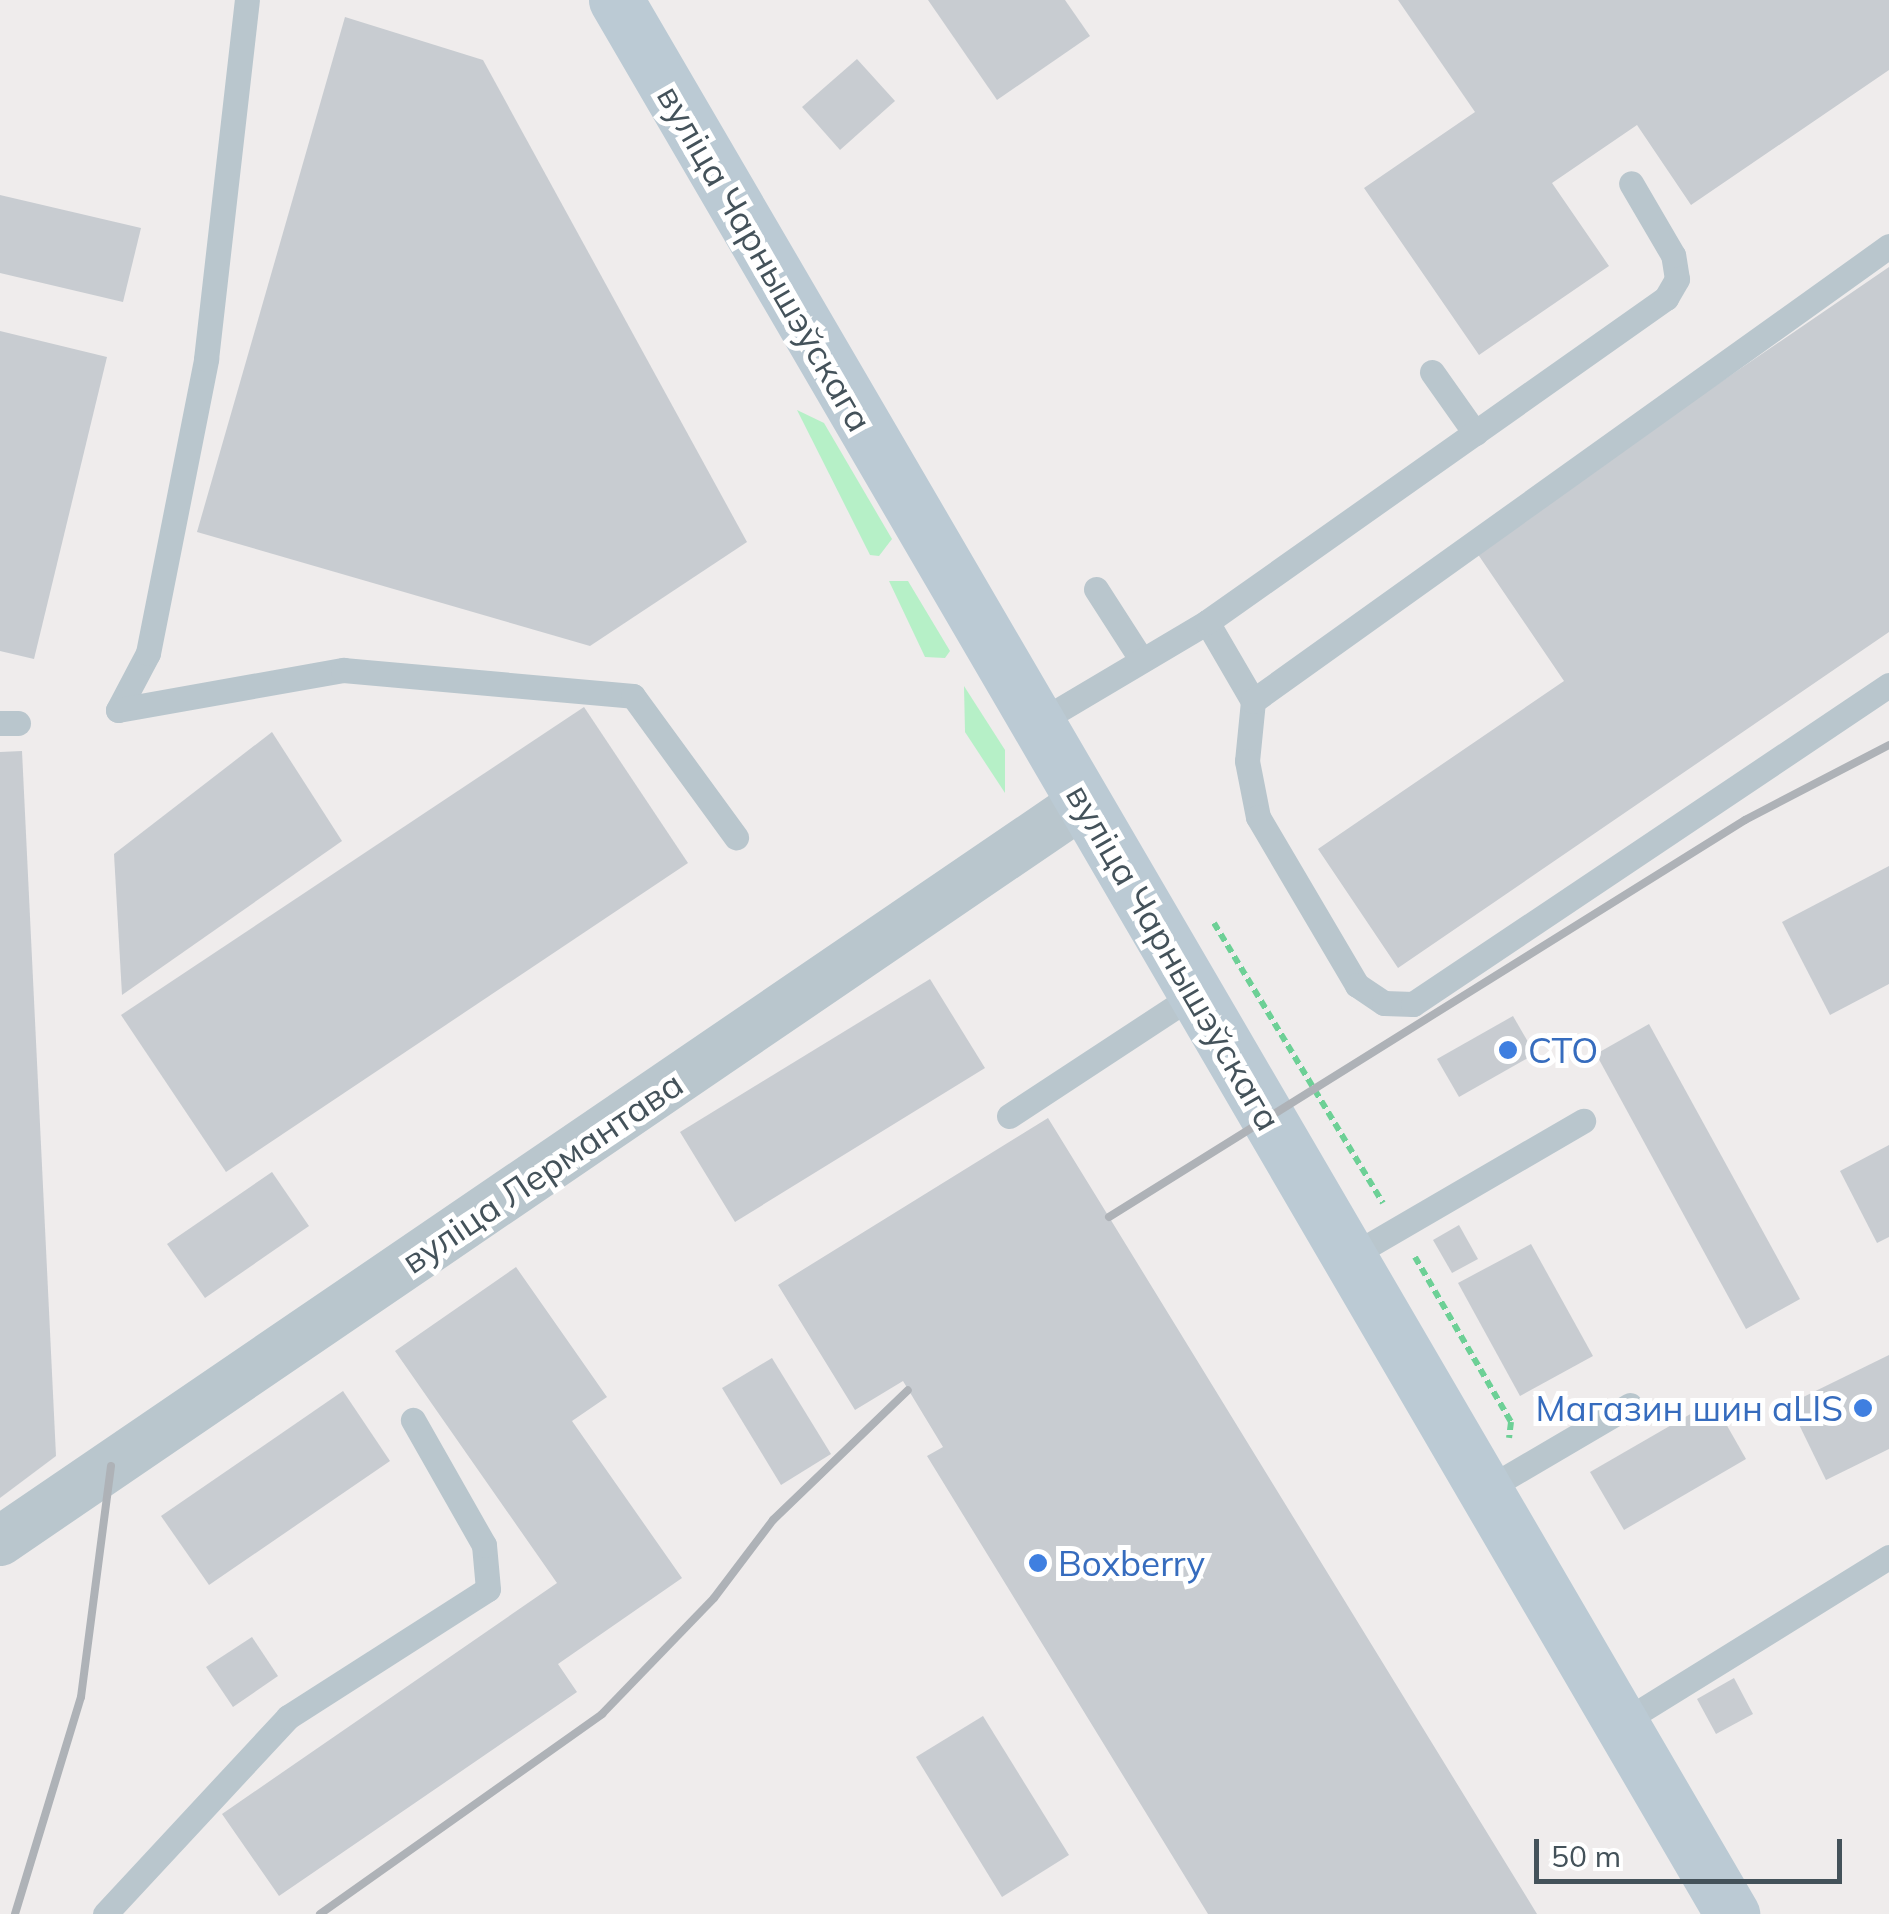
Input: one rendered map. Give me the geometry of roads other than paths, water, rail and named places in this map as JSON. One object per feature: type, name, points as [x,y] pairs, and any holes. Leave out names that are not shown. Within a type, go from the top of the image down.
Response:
[{"type":"main road","name":"вуліца Чарнышэўскага","points":[[616,0],[1732,1914]]},
{"type":"street","name":"вуліца Лермантава","points":[[0,1541],[1084,802]]},
{"type":"lane","points":[[247,0],[206,359],[148,653],[118,710],[344,670],[634,696],[736,837]]},
{"type":"lane","points":[[1037,722],[1207,622],[1666,298],[1677,279],[1673,256],[1631,183]]},
{"type":"lane","points":[[1253,701],[1889,246]]},
{"type":"lane","points":[[1432,372],[1475,433]]},
{"type":"lane","points":[[1096,589],[1141,659]]},
{"type":"lane","points":[[1207,622],[1253,701],[1247,762],[1258,817],[1357,985],[1384,1003],[1412,1004],[1889,685]]},
{"type":"lane","points":[[1009,1116],[1195,994]]},
{"type":"lane","points":[[1350,1256],[1584,1121]]},
{"type":"lane","points":[[1486,1490],[1630,1405]]},
{"type":"lane","points":[[105,1914],[288,1717],[488,1589],[484,1545],[413,1420]]},
{"type":"lane","points":[[1621,1723],[1889,1557]]},
{"type":"railway","points":[[1109,1217],[1745,820],[1889,745]]},
{"type":"railway","points":[[320,1914],[602,1714],[714,1598],[773,1520],[908,1390]]},
{"type":"railway","points":[[15,1914],[81,1697],[111,1466]]},
{"type":"place","name":"СТО","points":[[1508,1050]]},
{"type":"place","name":"Магазин шин aLIS","points":[[1863,1408]]},
{"type":"place","name":"Boxberry","points":[[1038,1563]]}]
